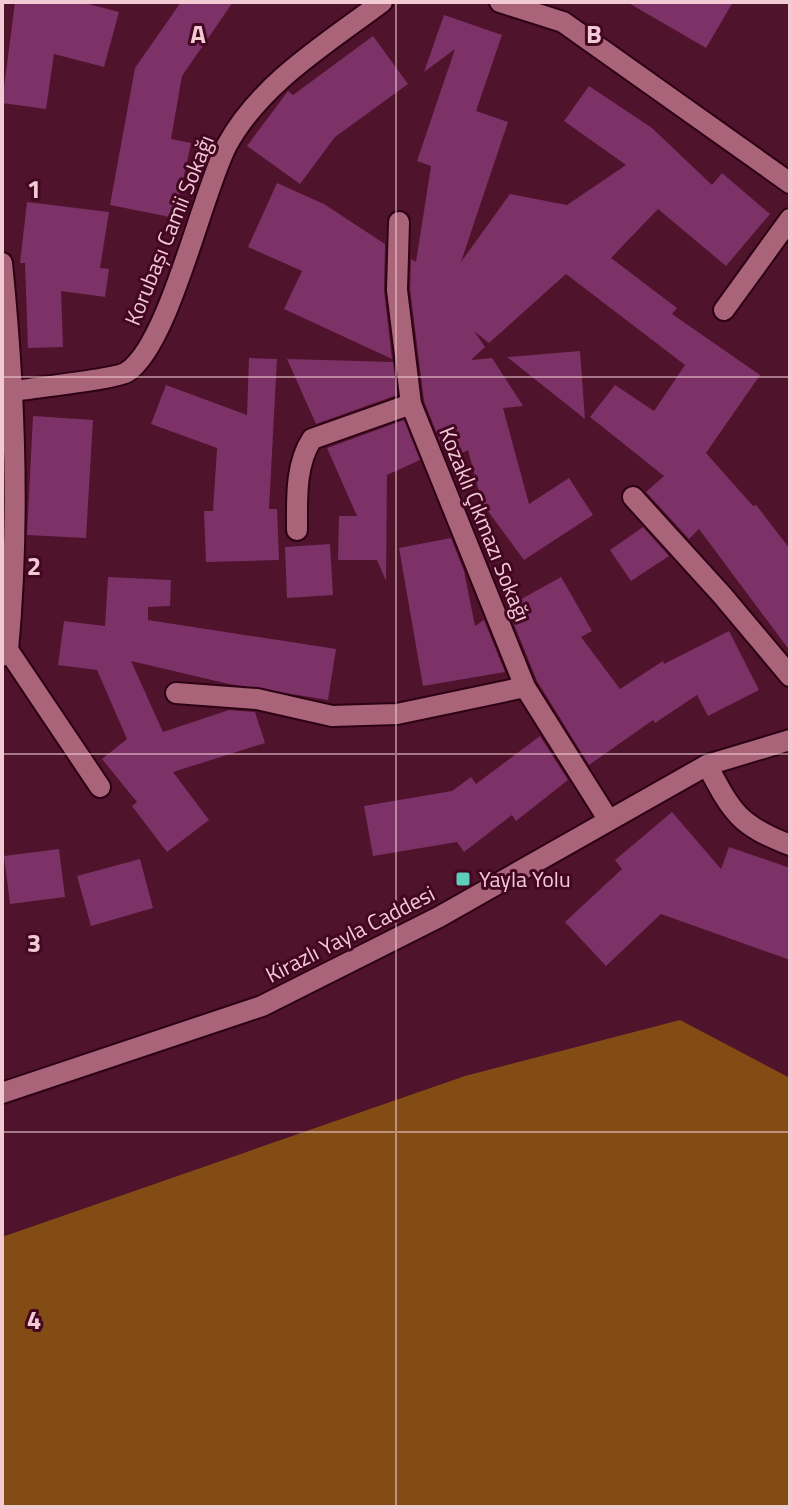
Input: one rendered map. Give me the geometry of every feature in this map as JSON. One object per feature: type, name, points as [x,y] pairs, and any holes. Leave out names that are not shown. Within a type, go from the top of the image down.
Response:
[{"type":"street","name":"Korubaşı Camii Sokağı","points":[[14,391],[126,373],[140,358],[160,321],[226,147],[255,103],[382,2]]},
{"type":"street","points":[[500,2],[563,22],[790,183]]},
{"type":"street","points":[[724,310],[790,219]]},
{"type":"street","name":"Kozaklı Çıkmazı Sokağı","points":[[399,222],[397,290],[411,404],[525,687],[608,819]]},
{"type":"street","points":[[2,263],[14,391],[5,653],[100,787]]},
{"type":"street","points":[[297,530],[297,488],[305,450],[312,439],[411,404]]},
{"type":"street","points":[[633,497],[790,676]]},
{"type":"street","points":[[176,693],[257,699],[332,716],[397,714],[525,687]]},
{"type":"street","name":"Kirazlı Yayla Caddesi","points":[[2,1093],[262,1006],[439,917],[707,765],[790,740]]},
{"type":"street","points":[[707,765],[731,810],[756,832],[790,845]]},
{"type":"shaded area","points":[[680,1020],[790,1078],[790,1507],[2,1507],[2,1237],[465,1076]]},
{"type":"building","points":[[15,2],[81,2],[119,12],[104,67],[54,54],[46,109],[2,103]]},
{"type":"building","points":[[181,2],[233,2],[182,76],[171,139],[191,143],[175,218],[110,205],[135,68]]},
{"type":"building","points":[[627,2],[733,2],[706,48]]},
{"type":"building","points":[[444,15],[502,35],[476,111],[508,122],[461,262],[510,194],[567,205],[626,165],[564,121],[589,86],[652,128],[712,185],[722,173],[770,214],[726,266],[658,209],[611,258],[677,308],[672,314],[760,375],[706,453],[753,506],[756,505],[790,549],[790,651],[699,529],[689,539],[646,492],[664,476],[590,417],[615,385],[654,411],[685,365],[566,274],[489,343],[474,331],[485,347],[471,360],[492,358],[523,406],[503,408],[529,504],[569,478],[593,515],[524,560],[482,503],[468,450],[452,458],[447,448],[443,449],[424,401],[410,289],[411,259],[416,262],[431,166],[417,161],[455,49],[424,72]]},
{"type":"building","points":[[373,36],[408,84],[335,137],[300,184],[247,146],[288,91],[293,95]]},
{"type":"building","points":[[277,183],[324,204],[385,244],[384,291],[392,359],[284,309],[302,271],[248,247]]},
{"type":"building","points":[[27,202],[109,212],[100,268],[109,269],[105,297],[61,291],[63,347],[28,348],[25,263],[20,263]]},
{"type":"building","points":[[580,351],[585,419],[507,357]]},
{"type":"building","points":[[249,358],[277,359],[269,509],[277,509],[279,560],[206,562],[204,511],[213,511],[217,448],[151,424],[166,385],[247,415]]},
{"type":"building","points":[[287,359],[393,362],[397,395],[316,424]]},
{"type":"building","points":[[33,416],[93,420],[86,538],[27,535]]},
{"type":"building","points":[[404,420],[420,460],[387,475],[386,581],[377,560],[338,560],[339,516],[357,516],[327,448]]},
{"type":"building","points":[[643,527],[669,556],[631,581],[610,550]]},
{"type":"building","points":[[451,538],[464,571],[475,626],[484,620],[505,672],[423,686],[399,548]]},
{"type":"building","points":[[330,544],[333,595],[287,598],[285,547]]},
{"type":"building","points":[[108,577],[171,580],[170,606],[148,607],[148,620],[336,649],[328,700],[229,684],[131,661],[163,732],[229,710],[255,712],[265,743],[173,772],[209,820],[167,852],[132,806],[137,802],[102,759],[127,739],[97,670],[58,665],[64,621],[105,626]]},
{"type":"building","points":[[561,577],[592,631],[581,637],[620,689],[663,661],[664,664],[729,631],[759,690],[708,716],[697,695],[655,723],[653,720],[589,765],[537,681],[507,607]]},
{"type":"building","points":[[540,736],[568,780],[516,821],[512,815],[464,852],[457,842],[373,856],[364,806],[452,791],[471,777],[476,784]]},
{"type":"building","points":[[672,812],[721,869],[729,847],[790,868],[790,960],[661,914],[606,966],[565,922],[622,869],[615,860]]},
{"type":"building","points":[[59,849],[65,897],[10,904],[4,856]]},
{"type":"building","points":[[140,859],[153,908],[91,926],[77,876]]},
{"type":"place","name":"Yayla Yolu","points":[[463,879]]}]
